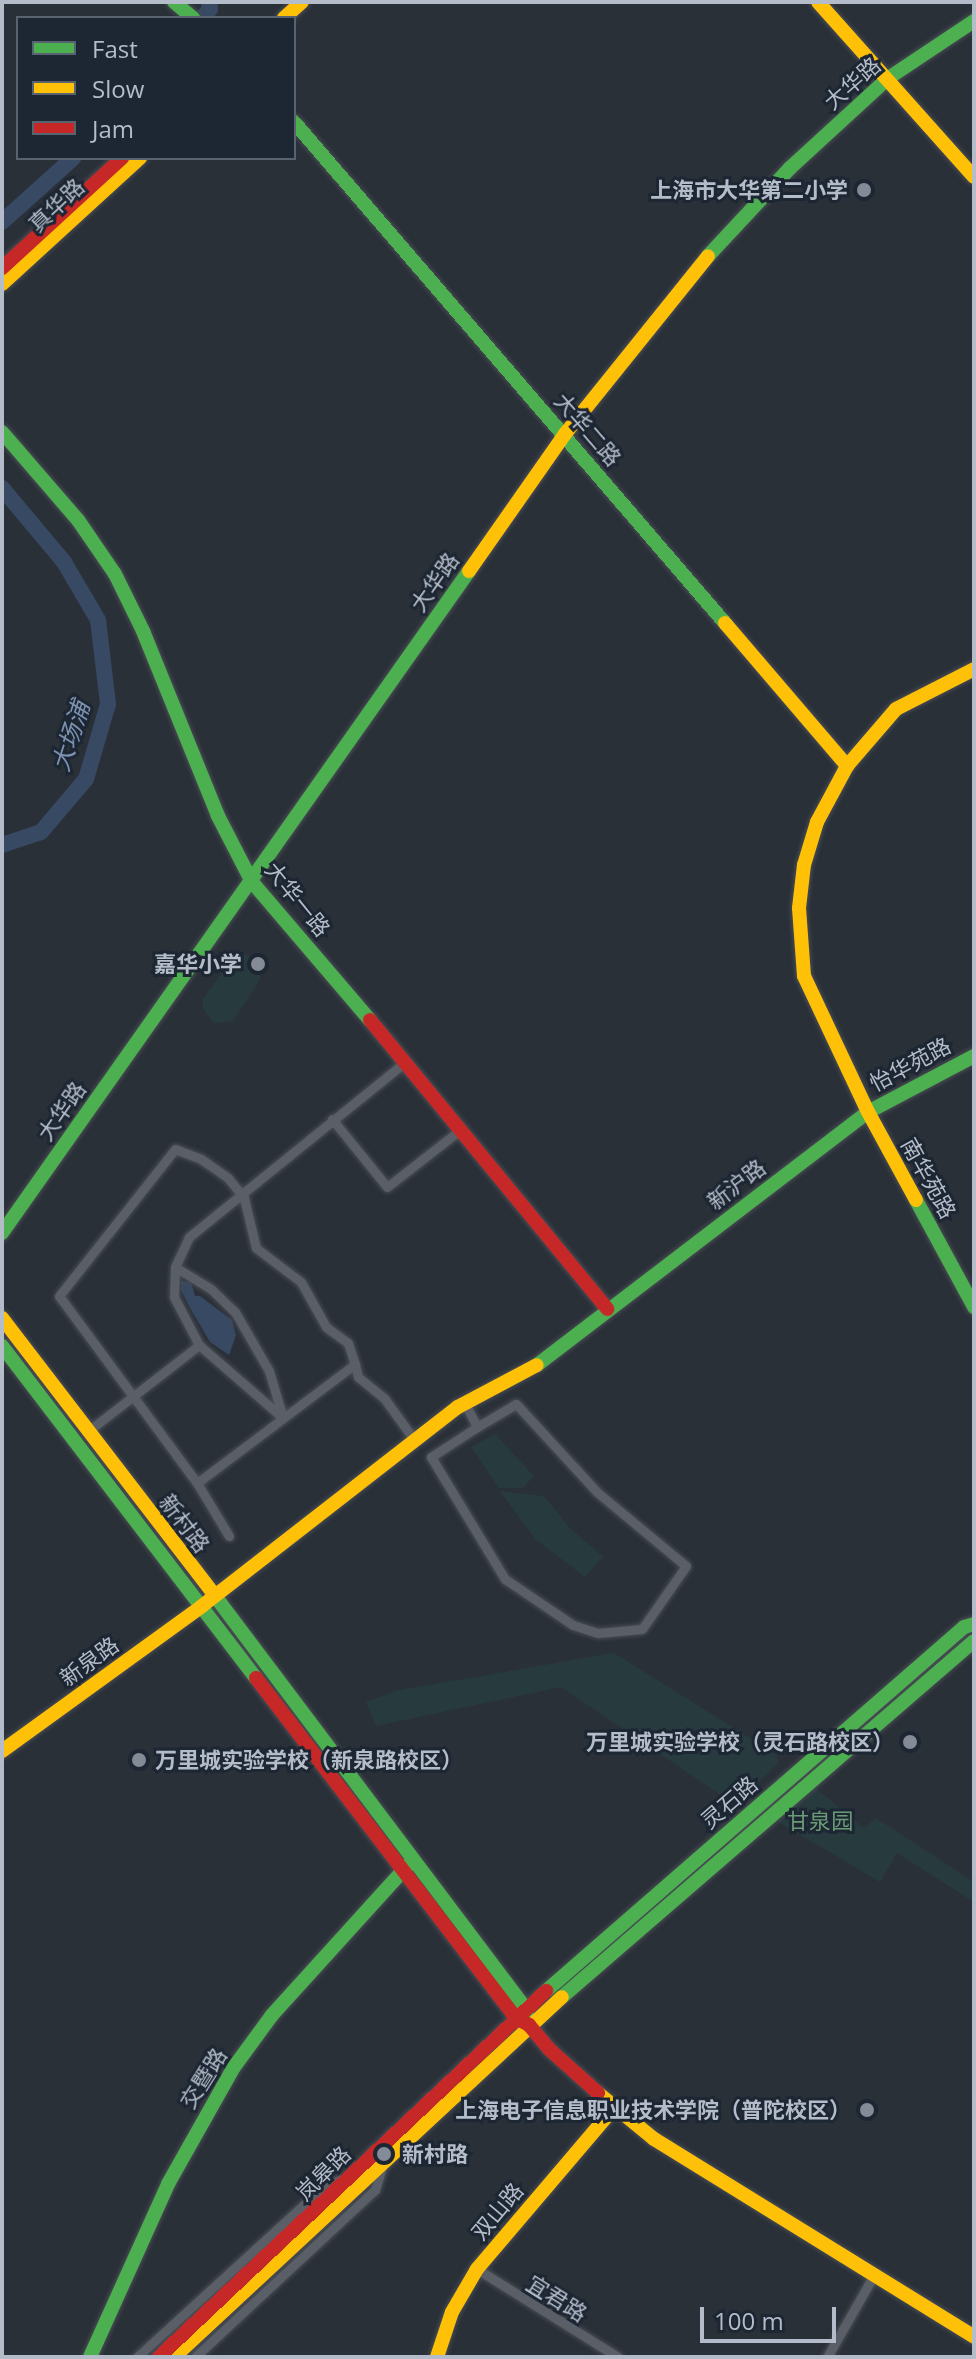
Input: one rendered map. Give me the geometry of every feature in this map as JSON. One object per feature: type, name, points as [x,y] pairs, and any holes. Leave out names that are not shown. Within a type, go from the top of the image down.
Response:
[{"type":"street","points":[[174,2],[191,16]]},
{"type":"street","points":[[286,16],[302,2]]},
{"type":"street","points":[[818,2],[974,177]]},
{"type":"street","name":"大华路","points":[[2,1233],[565,434],[687,278],[790,168],[887,79],[974,21]]},
{"type":"street","name":"大华二路","points":[[296,124],[847,766]]},
{"type":"street","name":"真华路","points":[[2,268],[120,160]]},
{"type":"street","name":"真华路","points":[[2,284],[138,160]]},
{"type":"street","name":"大华一路","points":[[2,432],[78,520],[115,574],[143,631],[218,816],[252,882],[405,1062],[607,1309]]},
{"type":"street","points":[[868,1112],[804,976],[799,908],[804,865],[817,822],[847,766],[896,709],[974,669]]},
{"type":"street","name":"怡华苑路","points":[[868,1112],[974,1056]]},
{"type":"street","points":[[283,1418],[199,1345],[174,1297],[175,1267],[189,1237],[405,1062]]},
{"type":"street","name":"南华苑路","points":[[868,1112],[974,1307]]},
{"type":"street","name":"新沪路","points":[[208,1602],[415,1441],[465,1404],[537,1365],[868,1112]]},
{"type":"street","points":[[332,1119],[387,1187],[460,1130]]},
{"type":"street","points":[[229,1536],[197,1483],[59,1296],[175,1149],[201,1159],[228,1178],[249,1211],[249,1229],[256,1248],[301,1282],[316,1314],[326,1327],[348,1343],[358,1377],[384,1398],[415,1441]]},
{"type":"street","points":[[175,1267],[211,1289],[235,1312],[269,1371],[283,1418]]},
{"type":"street","name":"新村路","points":[[2,1318],[208,1602]]},
{"type":"street","points":[[87,1432],[199,1345]]},
{"type":"street","name":"新村路","points":[[2,1346],[208,1602],[300,1706],[407,1865],[549,2049],[614,2108],[654,2139],[974,2337]]},
{"type":"street","points":[[197,1483],[355,1364]]},
{"type":"street","points":[[465,1404],[477,1427]]},
{"type":"street","points":[[516,1404],[597,1492],[686,1566],[642,1629],[598,1633],[573,1625],[505,1579],[431,1457],[477,1427],[516,1404]]},
{"type":"street","name":"新泉路","points":[[2,1751],[208,1602]]},
{"type":"street","name":"灵石路","points":[[521,2014],[964,1627],[974,1624]]},
{"type":"street","name":"灵石路","points":[[529,2025],[974,1641]]},
{"type":"street","name":"交暨路","points":[[90,2357],[168,2184],[234,2067],[272,2015],[407,1865]]},
{"type":"street","name":"岚皋路","points":[[174,2357],[188,2337],[521,2014]]},
{"type":"street","name":"岚皋路","points":[[159,2357],[188,2337],[383,2163],[529,2025]]},
{"type":"street","name":"双山路","points":[[437,2357],[452,2312],[477,2269],[614,2108]]},
{"type":"street","points":[[195,2357],[375,2190],[383,2163]]},
{"type":"street","points":[[137,2357],[323,2187],[354,2173]]},
{"type":"street","name":"宜君路","points":[[477,2269],[618,2357]]},
{"type":"street","points":[[827,2357],[874,2275]]},
{"type":"green space","points":[[245,954],[253,958],[261,978],[233,1021],[213,1023],[203,1008],[203,999],[234,956]]},
{"type":"green space","points":[[495,1434],[534,1476],[523,1488],[499,1488],[471,1447]]},
{"type":"green space","points":[[500,1491],[544,1496],[570,1528],[603,1557],[585,1577],[535,1539]]},
{"type":"green space","points":[[614,1653],[777,1755],[778,1764],[734,1804],[561,1687],[376,1726],[366,1702],[399,1690]]},
{"type":"green space","name":"甘泉园","points":[[813,1786],[864,1828],[876,1818],[974,1882],[974,1902],[897,1853],[880,1882],[775,1820]]},
{"type":"water","points":[[181,1281],[191,1282],[195,1296],[200,1296],[232,1320],[236,1335],[229,1355],[210,1342],[181,1290]]},
{"type":"waterway","name":"大场浦","points":[[204,16],[210,9],[209,2]]},
{"type":"waterway","name":"大场浦","points":[[2,222],[71,160]]},
{"type":"waterway","name":"大场浦","points":[[2,488],[64,562],[98,620],[108,704],[86,779],[41,832],[2,845]]},
{"type":"traffic: fast","points":[[174,2],[191,16]]},
{"type":"traffic: fast","points":[[708,256],[790,168],[887,79],[974,21]]},
{"type":"traffic: fast","points":[[296,124],[725,623]]},
{"type":"traffic: fast","points":[[2,432],[78,520],[115,574],[143,631],[218,816],[252,882],[370,1020]]},
{"type":"traffic: fast","points":[[2,1233],[469,571]]},
{"type":"traffic: fast","points":[[537,1365],[868,1112],[974,1056]]},
{"type":"traffic: fast","points":[[916,1200],[974,1307]]},
{"type":"traffic: fast","points":[[2,1346],[256,1678]]},
{"type":"traffic: fast","points":[[212,1592],[526,2009],[527,2017]]},
{"type":"traffic: fast","points":[[546,1991],[964,1627],[974,1624]]},
{"type":"traffic: fast","points":[[562,1997],[974,1641]]},
{"type":"traffic: fast","points":[[90,2357],[168,2184],[234,2067],[272,2015],[409,1864]]},
{"type":"traffic: slow","points":[[286,16],[302,2]]},
{"type":"traffic: slow","points":[[818,2],[974,177]]},
{"type":"traffic: slow","points":[[2,284],[138,160]]},
{"type":"traffic: slow","points":[[469,571],[565,434],[708,256]]},
{"type":"traffic: slow","points":[[725,623],[847,766]]},
{"type":"traffic: slow","points":[[916,1200],[868,1112],[804,976],[799,908],[804,865],[817,822],[847,766],[896,709],[974,669]]},
{"type":"traffic: slow","points":[[2,1318],[212,1592]]},
{"type":"traffic: slow","points":[[2,1751],[202,1606],[458,1407],[537,1365]]},
{"type":"traffic: slow","points":[[174,2357],[562,1997]]},
{"type":"traffic: slow","points":[[598,2093],[654,2139],[974,2337]]},
{"type":"traffic: slow","points":[[437,2357],[452,2312],[477,2269],[614,2108]]},
{"type":"traffic: jam","points":[[2,268],[120,160]]},
{"type":"traffic: jam","points":[[370,1020],[607,1309]]},
{"type":"traffic: jam","points":[[256,1678],[516,2018],[529,2025],[549,2049],[598,2093]]},
{"type":"traffic: jam","points":[[159,2357],[546,1991]]},
{"type":"place","name":"上海市大华第二小学","points":[[864,190]]},
{"type":"place","name":"嘉华小学","points":[[258,964]]},
{"type":"place","name":"万里城实验学校（灵石路校区）","points":[[910,1742]]},
{"type":"place","name":"万里城实验学校（新泉路校区）","points":[[139,1760]]},
{"type":"place","name":"上海电子信息职业技术学院（普陀校区）","points":[[867,2110]]},
{"type":"place","name":"新村路","points":[[384,2154]]}]
